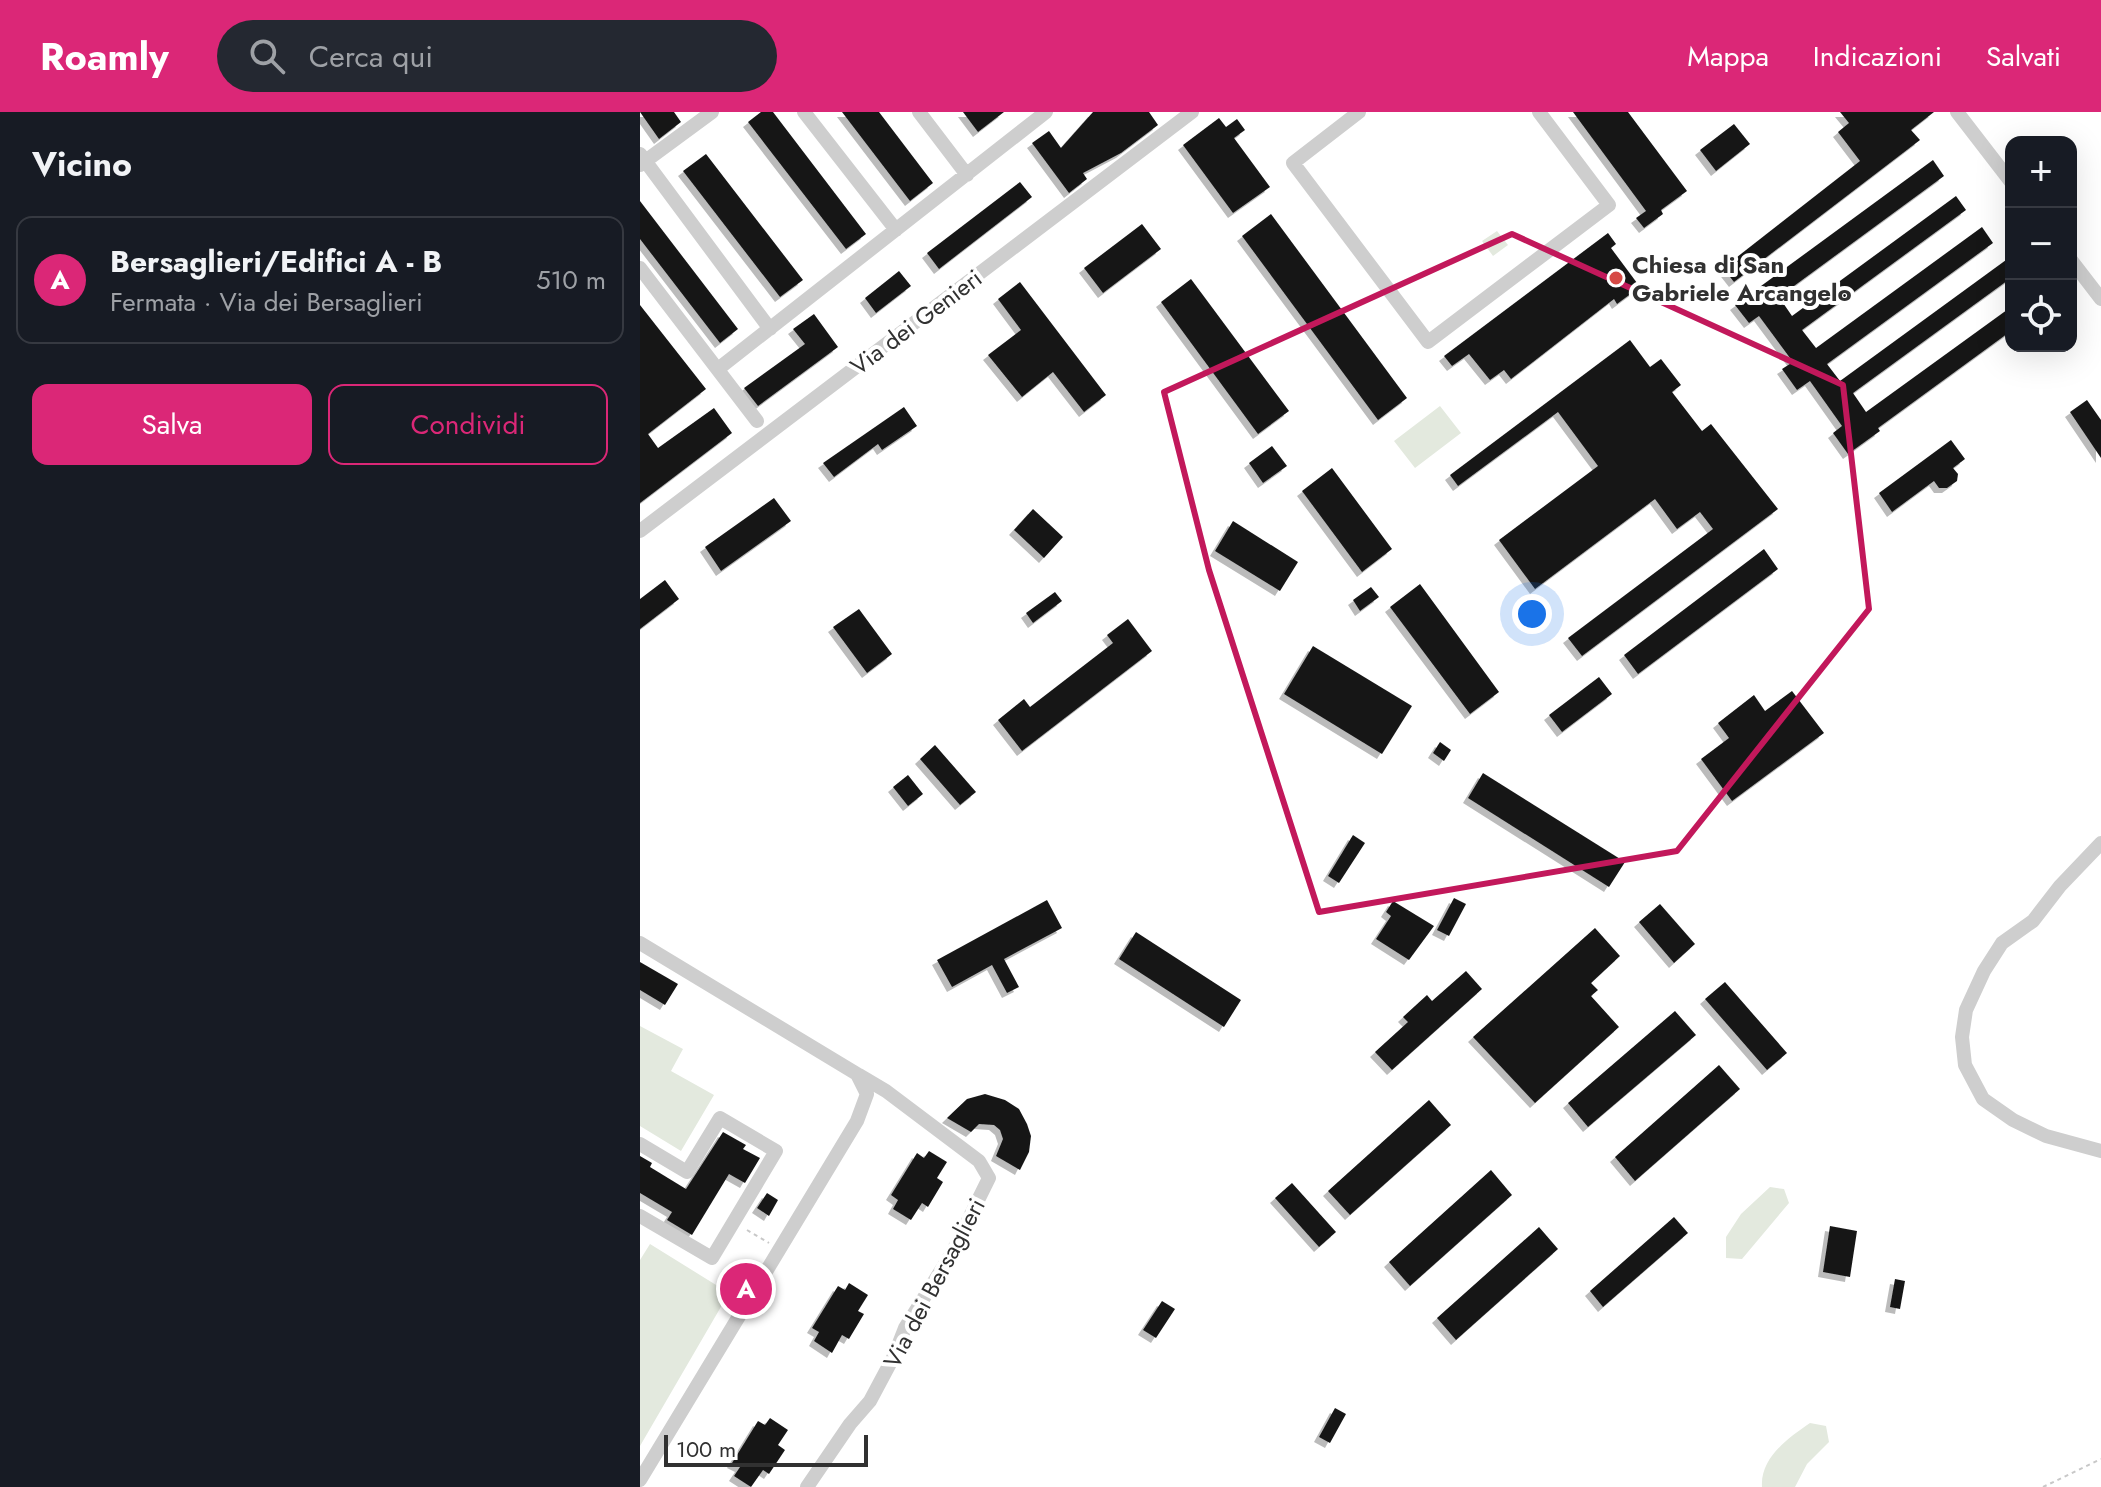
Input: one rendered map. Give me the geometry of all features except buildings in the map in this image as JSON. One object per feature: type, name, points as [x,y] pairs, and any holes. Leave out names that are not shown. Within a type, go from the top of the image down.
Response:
[{"type":"street","points":[[712,112],[642,160],[770,329]]},
{"type":"street","points":[[804,112],[896,230]]},
{"type":"street","points":[[919,112],[967,175]]},
{"type":"street","name":"Via dei Genieri","points":[[640,531],[1192,112]]},
{"type":"street","points":[[1359,112],[1293,163],[1428,342],[1609,205],[1539,112]]},
{"type":"street","points":[[1957,112],[2005,174]]},
{"type":"street","points":[[718,369],[1044,113]]},
{"type":"street","points":[[640,268],[757,421]]},
{"type":"street","points":[[2077,268],[2101,299]]},
{"type":"street","points":[[2101,843],[2060,886],[2033,921],[2002,943],[1984,971],[1966,1010],[1962,1037],[1965,1065],[1983,1099],[2013,1120],[2046,1136],[2101,1151]]},
{"type":"street","name":"Via dei Bersaglieri","points":[[640,943],[884,1090],[979,1161],[989,1178],[952,1253],[905,1328],[870,1401],[850,1424],[807,1487]]},
{"type":"street","points":[[640,1480],[857,1121],[867,1094],[857,1074]]},
{"type":"street","points":[[640,1144],[687,1172],[720,1118],[776,1151],[712,1258],[640,1216]]},
{"type":"path","points":[[743,1228],[773,1246]]},
{"type":"path","points":[[2043,1487],[2101,1459]]},
{"type":"highlighted area","points":[[1512,234],[1843,385],[1869,609],[1677,851],[1319,912],[1209,570],[1164,392]]},
{"type":"shaded area","points":[[1497,231],[1508,245],[1493,256],[1482,241]]},
{"type":"shaded area","points":[[1440,406],[1461,433],[1415,468],[1394,441]]},
{"type":"shaded area","points":[[640,1026],[683,1049],[671,1071],[714,1095],[681,1151],[640,1126]]},
{"type":"shaded area","points":[[1770,1187],[1784,1189],[1789,1203],[1742,1259],[1726,1258],[1726,1237],[1741,1214]]},
{"type":"shaded area","points":[[650,1244],[729,1293],[640,1446],[640,1260]]},
{"type":"shaded area","points":[[1810,1423],[1826,1426],[1829,1442],[1807,1464],[1795,1487],[1762,1487],[1766,1467],[1777,1450]]},
{"type":"place","name":"Chiesa di San Gabriele Arcangelo","points":[[1616,278]]},
{"type":"place","name":"Bersaglieri/Edifici A - B","points":[[746,1289]]}]
